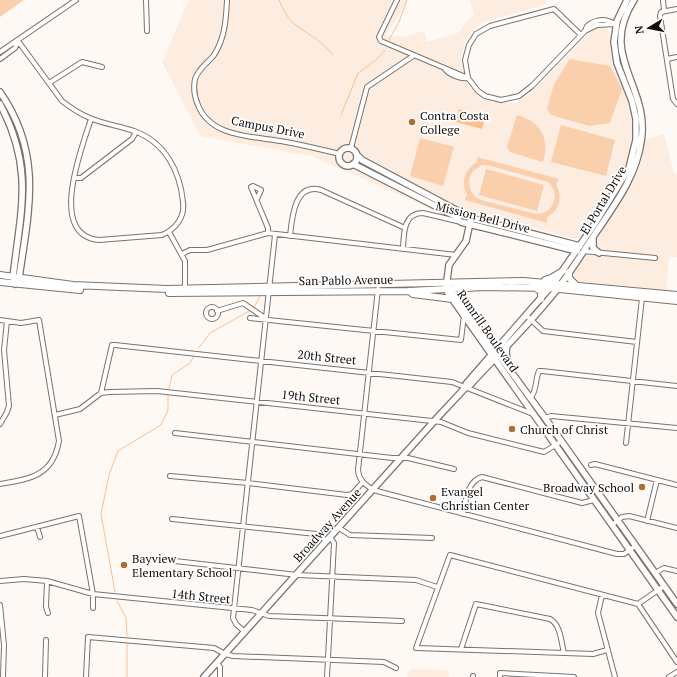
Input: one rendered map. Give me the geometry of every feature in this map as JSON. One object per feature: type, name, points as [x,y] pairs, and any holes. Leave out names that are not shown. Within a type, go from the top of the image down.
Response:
[{"type":"main road","name":"El Portal Drive","points":[[566,271],[574,251],[622,182],[629,168],[634,151],[636,119],[632,101],[617,63],[614,42],[618,25],[627,0]]},
{"type":"main road","name":"El Portal Drive","points":[[556,286],[593,237],[636,166],[642,140],[641,112],[622,56],[618,25],[625,17],[634,0]]},
{"type":"main road","points":[[0,92],[8,103],[21,134],[29,168],[29,213],[16,277]]},
{"type":"main road","points":[[0,104],[16,138],[24,182],[15,284]]},
{"type":"main road","points":[[358,156],[354,164],[348,166],[343,164],[340,159],[340,154],[345,148],[351,148],[355,150],[362,160],[471,218],[466,241],[449,265],[447,286]]},
{"type":"main road","points":[[354,164],[453,215],[461,222]]},
{"type":"main road","name":"Mission Bell Drive","points":[[471,218],[579,244]]},
{"type":"main road","name":"Mission Bell Drive","points":[[461,222],[574,251],[583,251]]},
{"type":"main road","points":[[593,237],[593,248],[599,253]]},
{"type":"main road","points":[[579,244],[583,251]]},
{"type":"main road","points":[[541,298],[541,292],[537,285],[566,271],[569,278],[575,284]]},
{"type":"main road","name":"San Pablo Avenue","points":[[0,275],[88,286],[185,289],[270,285],[537,285],[677,301]]},
{"type":"main road","name":"San Pablo Avenue","points":[[0,282],[96,290],[184,293],[378,291],[409,290],[447,286],[465,288],[537,285]]},
{"type":"main road","name":"San Pablo Avenue","points":[[556,286],[575,284],[677,295]]},
{"type":"main road","name":"Rumrill Boulevard","points":[[447,286],[452,300],[483,343],[509,368],[531,397],[677,604]]},
{"type":"main road","name":"Rumrill Boulevard","points":[[447,286],[462,303],[533,414],[677,617]]},
{"type":"main road","name":"Broadway Avenue","points":[[204,677],[434,421],[466,387],[470,385],[495,354],[529,317],[541,298],[556,286]]},
{"type":"main road","name":"Broadway Avenue","points":[[466,387],[466,384],[486,361],[508,342],[556,286]]},
{"type":"main road","points":[[462,303],[460,294],[465,288]]},
{"type":"main road","points":[[409,290],[413,294],[452,300]]},
{"type":"main road","points":[[615,295],[618,293],[632,294],[636,291]]},
{"type":"main road","points":[[642,298],[659,293]]},
{"type":"main road","points":[[508,342],[506,353],[509,368]]},
{"type":"main road","points":[[483,343],[486,361]]},
{"type":"main road","points":[[529,408],[534,410],[541,418],[545,418]]},
{"type":"street","points":[[146,0],[147,31]]},
{"type":"street","name":"Campus Drive","points":[[227,0],[225,31],[220,44],[213,56],[197,73],[195,80],[193,92],[202,114],[217,126],[238,135],[286,142],[340,154]]},
{"type":"street","points":[[397,0],[379,39],[383,43],[468,78],[485,96],[501,100],[519,96],[532,86],[585,31],[587,26],[596,20],[606,21],[618,25]]},
{"type":"street","points":[[663,0],[664,10],[660,16],[673,99],[677,104]]},
{"type":"street","points":[[0,52],[18,41],[72,1]]},
{"type":"street","points":[[468,78],[465,60],[469,45],[476,34],[490,26],[554,9],[581,35]]},
{"type":"street","points":[[664,10],[677,9]]},
{"type":"street","points":[[0,59],[15,48],[18,41]]},
{"type":"street","points":[[18,41],[62,101],[76,112],[91,119],[136,132],[154,143],[164,152],[178,177],[183,204],[182,214],[178,224],[169,232],[103,240],[89,238],[77,228],[72,216],[74,178],[91,119]]},
{"type":"street","points":[[351,148],[367,87],[413,56]]},
{"type":"street","points":[[667,59],[677,57]]},
{"type":"street","points":[[49,83],[82,62],[102,67]]},
{"type":"street","points":[[74,178],[81,178],[132,138],[136,132]]},
{"type":"street","points":[[290,236],[292,216],[296,202],[304,193],[314,189],[321,190],[405,228],[403,248]]},
{"type":"street","points":[[258,199],[268,228],[268,233]]},
{"type":"street","name":"Mission Bell Drive","points":[[405,228],[409,218],[420,213],[461,222]]},
{"type":"street","points":[[169,232],[185,261],[185,289]]},
{"type":"street","points":[[182,254],[190,250],[207,250],[268,233],[456,255]]},
{"type":"street","points":[[245,632],[236,624],[233,618],[275,235]]},
{"type":"street","name":"Mission Bell Drive","points":[[583,251],[655,258]]},
{"type":"street","points":[[378,284],[360,455],[359,476],[362,482],[373,490],[617,554],[624,554],[635,546]]},
{"type":"street","points":[[626,443],[642,298]]},
{"type":"street","points":[[217,311],[243,303],[266,319]]},
{"type":"street","points":[[250,318],[461,340],[464,315]]},
{"type":"street","points":[[529,317],[543,331],[638,342]]},
{"type":"street","points":[[0,320],[21,323],[39,320],[56,415],[59,441],[55,456],[41,474],[0,484]]},
{"type":"street","points":[[0,424],[7,412],[9,398],[4,370],[4,350],[7,321]]},
{"type":"street","name":"20th Street","points":[[101,393],[112,345],[452,382],[533,414]]},
{"type":"street","points":[[531,397],[534,393],[539,371],[677,386]]},
{"type":"street","name":"19th Street","points":[[101,393],[156,391],[434,421],[441,422],[468,433],[540,452],[548,450],[562,441]]},
{"type":"street","points":[[56,415],[80,409],[101,393]]},
{"type":"street","points":[[545,418],[551,416],[677,428]]},
{"type":"street","points":[[175,433],[360,455],[401,459],[408,458],[454,469]]},
{"type":"street","points":[[591,465],[595,464],[677,485]]},
{"type":"street","points":[[170,476],[248,483],[347,496],[352,494],[362,482]]},
{"type":"street","points":[[463,514],[471,484],[476,479],[482,477],[582,503],[594,500]]},
{"type":"street","points":[[647,521],[657,480]]},
{"type":"street","points":[[0,536],[79,516],[93,594],[93,608]]},
{"type":"street","points":[[612,525],[622,517],[629,516],[677,528]]},
{"type":"street","points":[[172,518],[316,534],[334,541],[327,677]]},
{"type":"street","points":[[37,527],[40,537]]},
{"type":"street","points":[[339,528],[350,535],[432,538]]},
{"type":"street","points":[[607,650],[593,654],[416,648],[450,554],[638,604],[677,662]]},
{"type":"street","points":[[175,561],[239,567],[297,575],[416,580],[437,587]]},
{"type":"street","points":[[655,573],[664,568],[677,571]]},
{"type":"street","name":"14th Street","points":[[0,581],[24,579],[47,581],[93,594],[252,610],[269,616],[402,621]]},
{"type":"street","points":[[47,581],[46,607],[48,613]]},
{"type":"street","points":[[638,604],[664,586]]},
{"type":"street","points":[[602,595],[598,613],[615,677]]},
{"type":"street","points":[[461,649],[476,604],[550,619],[558,626],[564,653]]},
{"type":"street","points":[[0,605],[4,644],[3,677]]},
{"type":"street","points":[[86,677],[88,637],[214,648],[225,654],[384,662],[396,668]]},
{"type":"street","points":[[45,677],[46,640]]},
{"type":"street","points":[[217,663],[220,667],[220,675]]},
{"type":"street","points":[[669,677],[677,672]]},
{"type":"street","points":[[500,677],[500,673],[574,677]]},
{"type":"shaded area","points":[[0,0],[24,0],[0,17]]},
{"type":"shaded area","name":"Contra Costa College","points":[[189,0],[408,0],[386,35],[403,37],[424,31],[427,42],[458,33],[465,23],[474,15],[470,0],[546,0],[547,4],[484,22],[471,31],[466,39],[461,58],[461,66],[468,85],[481,98],[492,102],[516,103],[532,92],[594,29],[598,27],[605,27],[611,35],[611,50],[615,66],[627,96],[632,117],[633,136],[626,165],[596,216],[579,238],[575,239],[465,209],[452,218],[311,156],[200,136],[161,60],[163,60]]},
{"type":"shaded area","points":[[570,59],[610,66],[622,89],[610,123],[589,126],[551,115],[547,109],[554,84]]},
{"type":"shaded area","points":[[459,109],[485,117],[482,129],[456,122]]},
{"type":"shaded area","points":[[517,115],[532,122],[542,132],[545,146],[543,162],[510,152],[507,147]]},
{"type":"shaded area","points":[[561,125],[615,140],[606,176],[551,162]]},
{"type":"shaded area","points":[[664,134],[674,174],[677,173],[677,257],[669,257],[666,292],[575,281],[572,275],[633,183],[645,140]]},
{"type":"shaded area","points":[[420,138],[454,147],[443,186],[410,176]]},
{"type":"shaded area","points":[[477,157],[559,179],[556,184],[560,198],[559,203],[555,211],[547,217],[547,223],[465,200],[466,196],[468,196],[464,186],[466,173],[477,162]],"holes":[[[482,165],[491,166],[548,182],[552,187],[555,197],[551,207],[547,211],[536,214],[481,200],[474,196],[470,189],[469,178],[473,171]]]},
{"type":"shaded area","points":[[486,169],[544,185],[537,211],[479,195]]},
{"type":"shaded area","points":[[410,669],[449,670],[449,677],[407,677]]},
{"type":"waterway","points":[[279,0],[288,18],[321,43],[333,55]]},
{"type":"waterway","points":[[389,40],[399,22],[407,0]]},
{"type":"waterway","points":[[341,115],[358,73],[376,60],[385,50]]},
{"type":"waterway","points":[[254,308],[260,296]]},
{"type":"waterway","points":[[198,349],[210,333],[251,310]]},
{"type":"waterway","points":[[169,388],[172,375],[190,363],[194,356]]},
{"type":"waterway","points":[[115,592],[101,514],[109,475],[118,451],[161,425],[168,410],[168,395]]},
{"type":"waterway","points":[[117,601],[126,618],[127,635]]},
{"type":"waterway","points":[[127,643],[127,677]]},
{"type":"place","name":"Contra Costa College","points":[[412,122]]},
{"type":"place","name":"Church of Christ","points":[[512,429]]},
{"type":"place","name":"Broadway School","points":[[642,487]]},
{"type":"place","name":"Evangel Christian Center","points":[[433,498]]},
{"type":"place","name":"Bayview Elementary School","points":[[124,565]]}]
